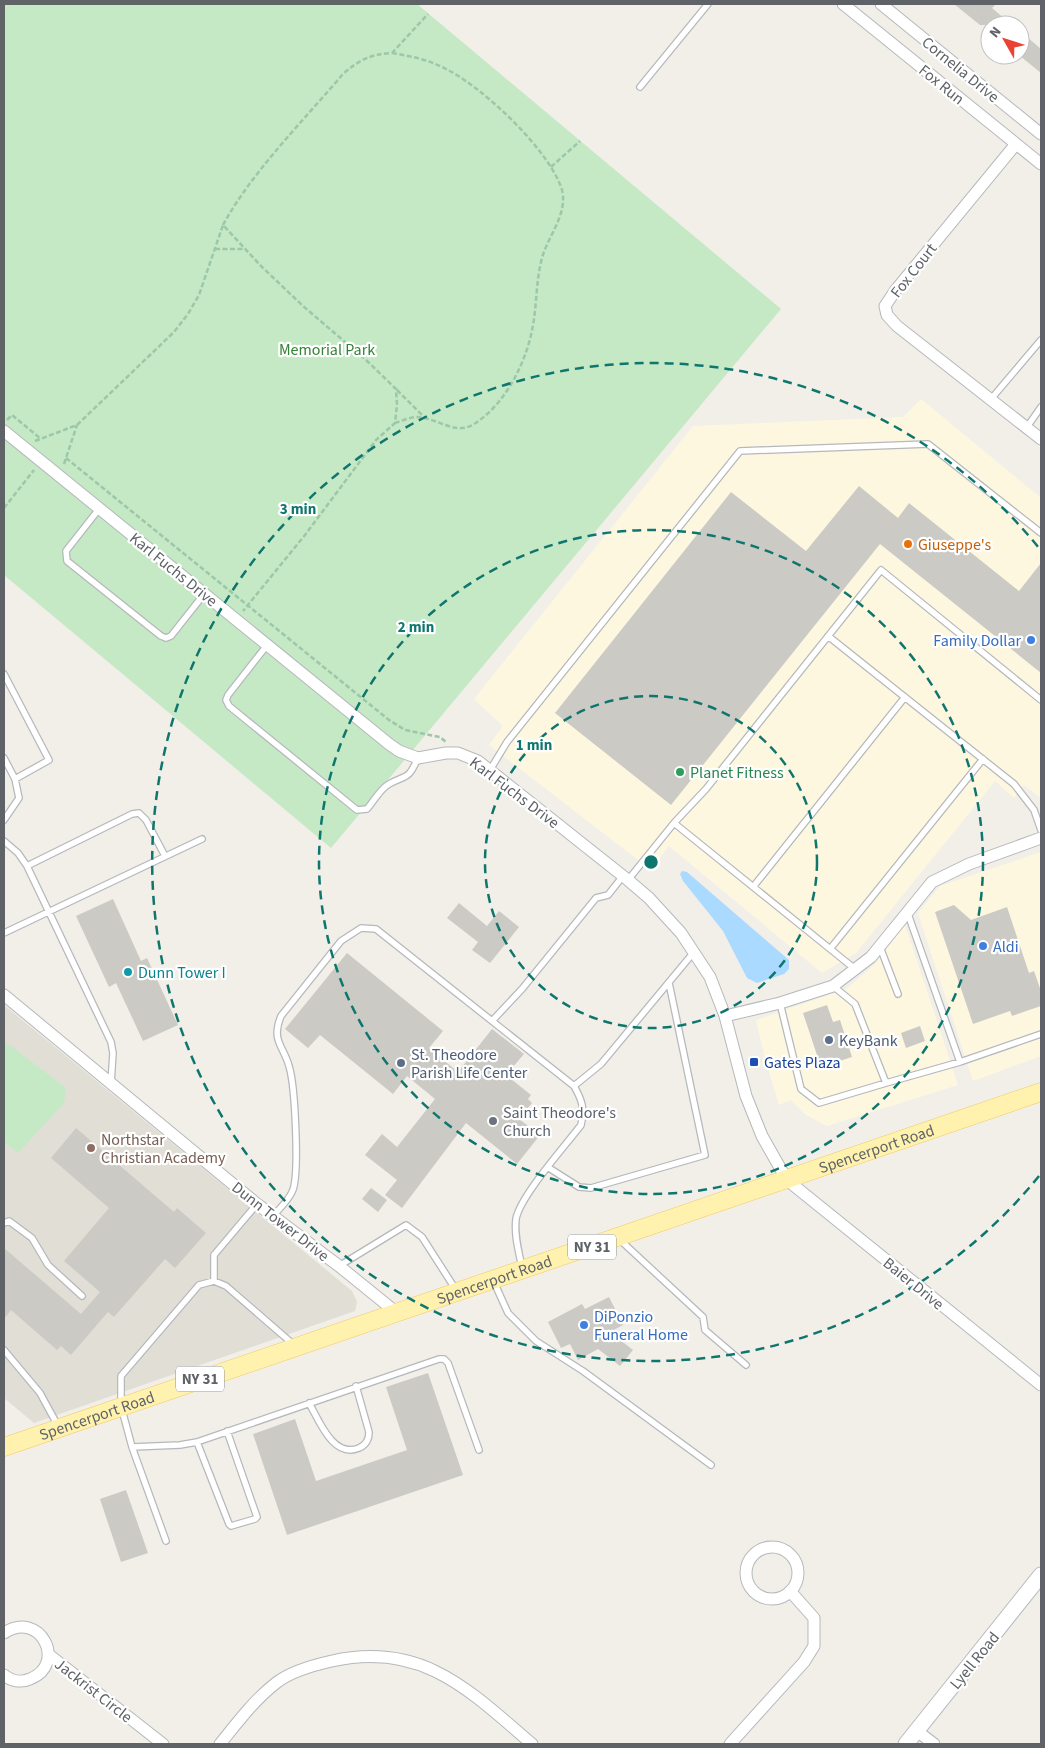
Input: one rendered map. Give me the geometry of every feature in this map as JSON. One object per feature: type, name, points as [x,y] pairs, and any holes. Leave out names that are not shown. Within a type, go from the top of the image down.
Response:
[{"type":"main road","name":"Spencerport Road","points":[[4,1447],[1041,1092]]},
{"type":"street","name":"Fox Run","points":[[843,4],[1041,164]]},
{"type":"street","name":"Cornelia Drive","points":[[881,4],[1041,134]]},
{"type":"street","name":"Fox Court","points":[[1016,144],[895,291],[885,306],[887,314],[897,326],[1041,439]]},
{"type":"street","name":"Karl Fuchs Drive","points":[[4,427],[22,446],[389,744],[400,751],[418,758],[446,753],[468,756],[490,770],[626,878],[665,915],[694,952],[710,977],[725,1016],[746,1096],[762,1136],[786,1180]]},
{"type":"street","points":[[725,1016],[780,1003],[833,986],[880,947],[932,882],[946,873],[1041,838]]},
{"type":"street","name":"Dunn Tower Drive","points":[[4,995],[257,1204],[339,1266],[396,1313]]},
{"type":"street","name":"Baier Drive","points":[[786,1180],[1041,1386]]},
{"type":"street","points":[[771,1547],[788,1552],[797,1567],[795,1584],[790,1591],[776,1598],[760,1596],[753,1590],[746,1576],[750,1560],[755,1553],[771,1547]]},
{"type":"street","name":"Lyell Road","points":[[906,1744],[1041,1575]]},
{"type":"street","points":[[730,1744],[804,1662],[814,1646],[814,1618],[790,1591]]},
{"type":"street","name":"Jackrist Circle","points":[[4,1633],[13,1628],[30,1628],[43,1638],[48,1654],[163,1744]]},
{"type":"street","name":"Jackrist Circle","points":[[4,1675],[16,1681],[26,1681],[34,1678],[42,1672],[48,1654]]},
{"type":"street","points":[[220,1744],[259,1697],[278,1681],[326,1662],[353,1656],[383,1655],[411,1661],[436,1670],[456,1683],[532,1744]]},
{"type":"street","points":[[917,1731],[934,1744]]},
{"type":"lane","points":[[640,87],[708,4]]},
{"type":"lane","points":[[991,399],[1041,340]]},
{"type":"lane","points":[[1027,427],[1041,408]]},
{"type":"lane","points":[[490,770],[508,742],[740,451],[928,444],[1041,533]]},
{"type":"lane","points":[[99,509],[66,551],[65,556],[68,561],[161,636],[166,638],[171,636],[205,593]]},
{"type":"lane","points":[[492,1021],[522,989],[596,898],[608,895],[626,878],[706,789],[881,570],[1041,700]]},
{"type":"lane","points":[[828,636],[1014,784],[1034,810],[1041,830]]},
{"type":"lane","points":[[268,644],[228,695],[226,700],[229,706],[358,810],[363,811],[367,809],[388,784],[400,781],[412,772],[418,758]]},
{"type":"lane","points":[[4,674],[49,760],[15,779]]},
{"type":"lane","points":[[753,887],[905,697]]},
{"type":"lane","points":[[4,758],[15,779],[19,798],[4,820]]},
{"type":"lane","points":[[830,949],[983,759]]},
{"type":"lane","points":[[27,866],[132,814],[140,813],[146,820],[165,856]]},
{"type":"lane","points":[[674,823],[855,969]]},
{"type":"lane","points":[[4,933],[202,839]]},
{"type":"lane","points":[[4,841],[18,853],[27,866],[110,1042],[113,1053],[111,1083]]},
{"type":"lane","points":[[908,914],[960,1062]]},
{"type":"lane","points":[[273,1216],[293,1192],[296,1168],[292,1081],[289,1065],[277,1040],[276,1028],[281,1016],[341,941],[361,928],[376,929],[574,1086],[582,1100],[584,1114],[581,1125],[522,1202],[516,1218],[516,1240],[523,1270]]},
{"type":"lane","points":[[880,947],[898,994]]},
{"type":"lane","points":[[574,1086],[601,1064],[694,952]]},
{"type":"lane","points":[[549,1168],[578,1187],[591,1188],[706,1155],[668,983]]},
{"type":"lane","points":[[833,986],[854,1004],[886,1083]]},
{"type":"lane","points":[[780,1003],[801,1089],[818,1103],[960,1062],[1041,1034]]},
{"type":"lane","points":[[214,1281],[214,1255],[257,1204]]},
{"type":"lane","points":[[4,1223],[9,1221],[32,1238],[48,1265],[82,1296]]},
{"type":"lane","points":[[339,1266],[406,1225],[422,1238],[457,1292]]},
{"type":"lane","points":[[618,1238],[703,1317],[705,1330],[746,1365]]},
{"type":"lane","points":[[493,1280],[508,1312],[536,1341],[583,1371],[711,1465]]},
{"type":"lane","points":[[166,1542],[132,1447],[121,1406],[120,1376],[199,1285],[214,1281],[226,1286],[296,1347]]},
{"type":"lane","points":[[4,1350],[40,1393],[59,1428]]},
{"type":"lane","points":[[132,1447],[180,1445],[197,1442],[356,1386],[444,1359],[478,1450]]},
{"type":"lane","points":[[309,1403],[333,1443],[350,1449],[358,1448],[369,1438],[369,1432],[356,1386]]},
{"type":"lane","points":[[197,1442],[229,1524],[231,1526],[255,1520],[257,1517],[227,1431]]},
{"type":"path","points":[[392,53],[428,14]]},
{"type":"path","points":[[22,446],[76,425],[174,332],[188,314],[199,295],[223,225],[234,204],[343,74],[358,61],[374,54],[392,53],[419,57],[461,77],[522,131],[551,167],[562,190],[563,206],[539,268],[529,340],[510,385],[482,418],[472,425],[460,428],[448,427],[425,418],[415,417],[395,423],[376,440],[305,535],[237,619]]},
{"type":"path","points":[[551,167],[580,141]]},
{"type":"path","points":[[223,225],[244,249],[303,306],[365,359],[425,418]]},
{"type":"path","points":[[215,249],[244,249]]},
{"type":"path","points":[[395,423],[396,389]]},
{"type":"path","points":[[4,427],[12,415],[41,439]]},
{"type":"path","points":[[63,468],[76,425]]},
{"type":"path","points":[[66,458],[249,604],[389,720],[413,733],[444,739],[446,753]]},
{"type":"path","points":[[4,508],[35,468]]},
{"type":"shaded area","points":[[921,399],[1041,498],[1041,798],[1024,785],[1014,798],[995,781],[856,953],[822,973],[669,846],[651,870],[489,745],[503,726],[474,699],[693,426],[903,417]]},
{"type":"shaded area","points":[[1041,852],[1041,1056],[973,1081],[918,913],[940,886]]},
{"type":"shaded area","points":[[905,925],[958,1085],[827,1126],[806,1115],[791,1100],[779,1105],[756,1020],[846,989],[875,964]]},
{"type":"shaded area","name":"Northstar Christian Academy","points":[[4,1005],[352,1291],[357,1302],[355,1311],[34,1423],[4,1398]]},
{"type":"green space","name":"Memorial Park","points":[[4,4],[417,4],[781,309],[331,848],[4,575]]},
{"type":"green space","points":[[7,1043],[66,1088],[64,1103],[18,1153],[4,1142],[4,1047]]},
{"type":"water","points":[[682,871],[687,872],[789,960],[789,969],[784,974],[757,983],[747,978],[723,931],[683,881],[680,874]]},
{"type":"building","points":[[954,4],[996,4],[992,8],[1000,15],[980,15],[980,25]]},
{"type":"building","points":[[1030,40],[1041,49],[1041,73],[1030,64]]},
{"type":"building","points":[[859,486],[898,518],[909,503],[1019,591],[1041,563],[1041,673],[880,544],[671,805],[555,713],[731,492],[806,551]]},
{"type":"building","name":"Dunn Tower I","points":[[113,899],[141,961],[147,958],[178,1025],[143,1041],[116,983],[109,987],[76,916]]},
{"type":"building","points":[[459,903],[487,926],[499,911],[519,927],[490,963],[472,950],[478,942],[447,918]]},
{"type":"building","name":"Aldi","points":[[954,905],[971,920],[1007,907],[1029,973],[1034,971],[1041,991],[1041,1006],[1012,1016],[1010,1011],[973,1024],[935,912]]},
{"type":"building","name":"St. Theodore Parish Life Center","points":[[347,953],[443,1031],[429,1048],[458,1072],[492,1029],[524,1054],[506,1075],[531,1095],[528,1099],[532,1103],[519,1119],[540,1135],[517,1164],[466,1123],[402,1208],[385,1195],[397,1180],[365,1155],[382,1134],[397,1147],[435,1099],[407,1076],[393,1094],[320,1035],[308,1048],[285,1029]]},
{"type":"building","name":"KeyBank","points":[[827,1005],[833,1022],[840,1020],[852,1057],[821,1067],[803,1013]]},
{"type":"building","points":[[920,1026],[925,1041],[906,1048],[901,1033]]},
{"type":"building","name":"Northstar Christian Academy","points":[[76,1128],[174,1212],[177,1208],[206,1233],[175,1268],[165,1259],[114,1317],[108,1312],[71,1355],[61,1346],[57,1350],[11,1310],[4,1319],[4,1248],[81,1314],[100,1292],[64,1261],[109,1208],[51,1158]]},
{"type":"building","points":[[371,1188],[387,1200],[378,1212],[362,1199]]},
{"type":"building","points":[[609,1297],[623,1325],[610,1332],[633,1350],[620,1366],[598,1349],[578,1360],[570,1344],[561,1348],[548,1322],[582,1304],[585,1309]]},
{"type":"building","points":[[428,1373],[463,1475],[287,1535],[253,1434],[295,1419],[316,1481],[407,1450],[386,1387]]},
{"type":"building","points":[[126,1490],[148,1553],[121,1562],[100,1499]]},
{"type":"place","name":"Giuseppe's","points":[[908,544]]},
{"type":"place","name":"Family Dollar","points":[[1031,640]]},
{"type":"place","name":"Planet Fitness","points":[[680,772]]},
{"type":"place","name":"Aldi","points":[[983,946]]},
{"type":"place","name":"Dunn Tower I","points":[[128,972]]},
{"type":"place","name":"KeyBank","points":[[829,1040]]},
{"type":"place","name":"Gates Plaza","points":[[754,1062]]},
{"type":"place","name":"St. Theodore Parish Life Center","points":[[401,1063]]},
{"type":"place","name":"Saint Theodore's Church","points":[[493,1121]]},
{"type":"place","name":"Northstar Christian Academy","points":[[91,1148]]},
{"type":"place","name":"DiPonzio Funeral Home","points":[[584,1325]]}]
